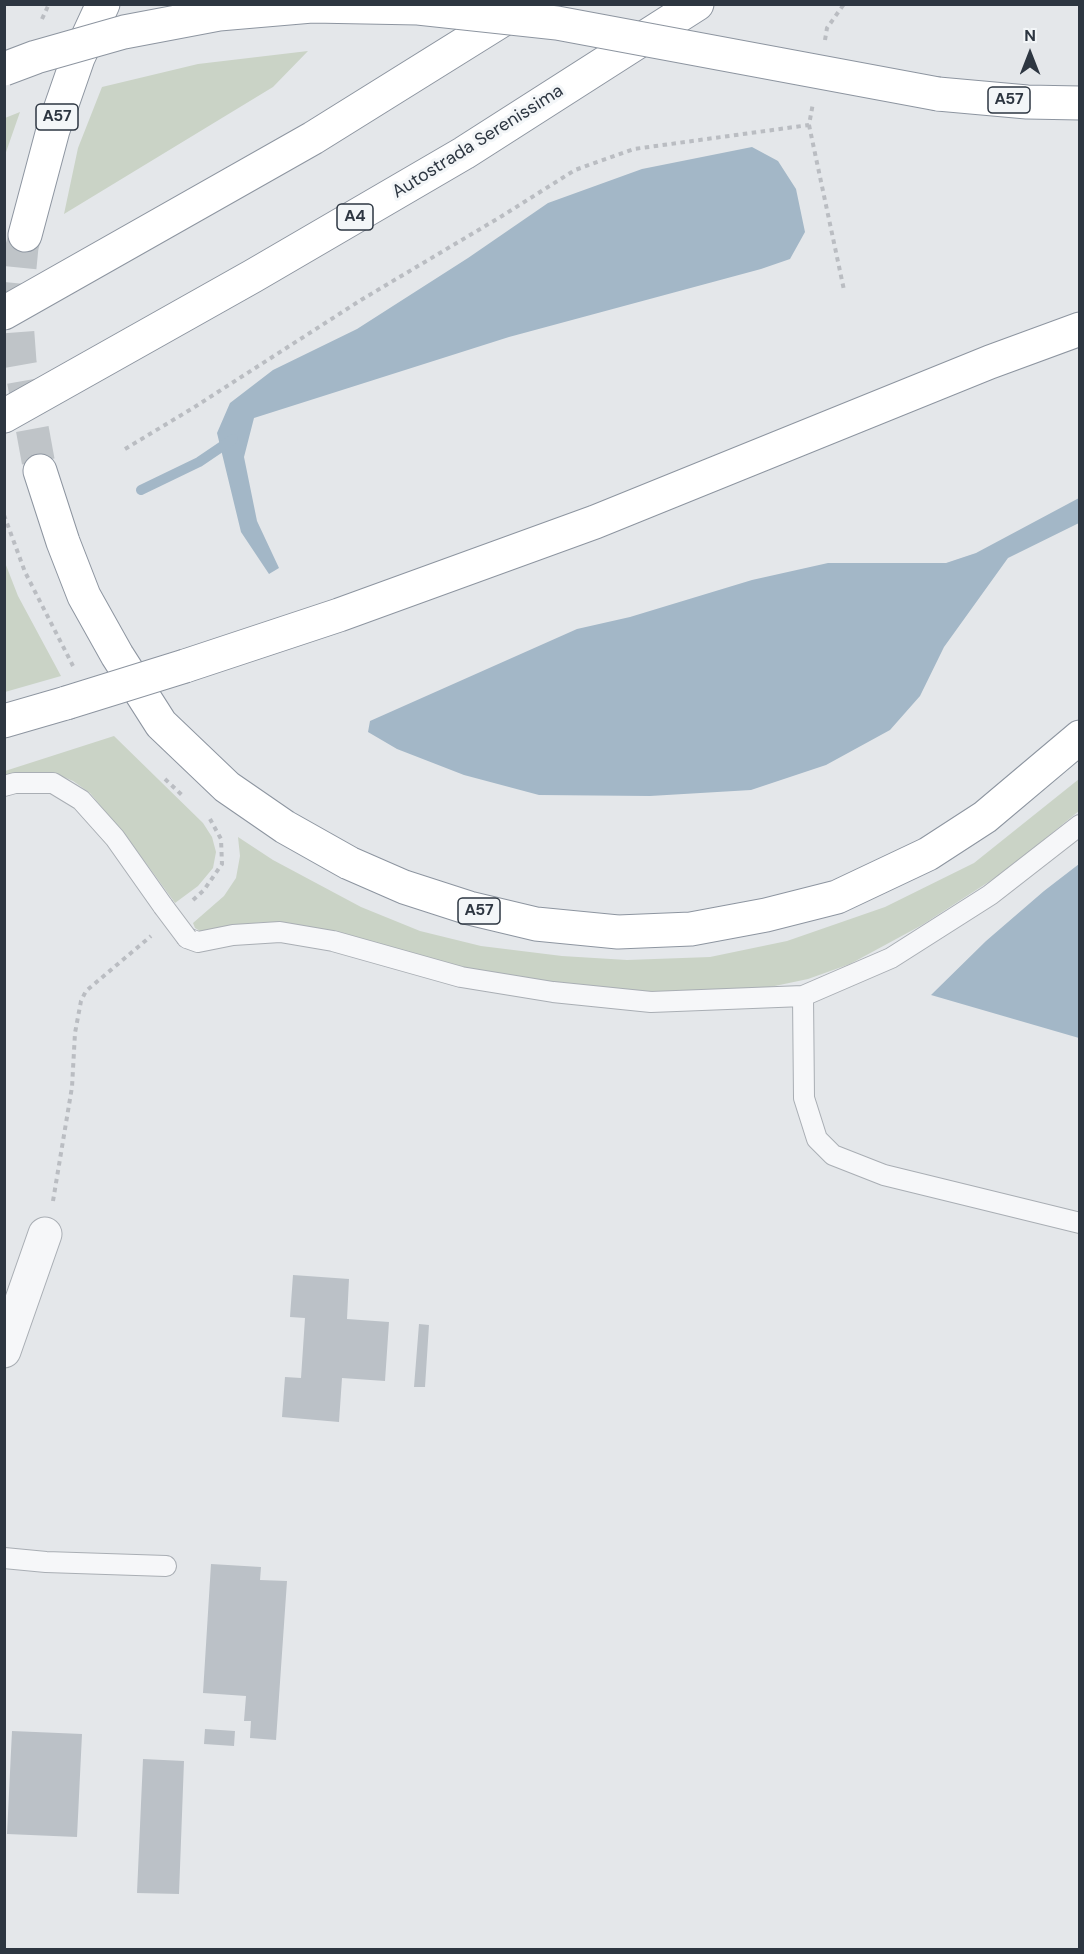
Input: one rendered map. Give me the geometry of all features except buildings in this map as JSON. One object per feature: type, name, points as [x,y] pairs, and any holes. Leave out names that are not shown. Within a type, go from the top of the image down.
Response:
[{"type":"highway","name":"A57","points":[[25,235],[57,119],[78,58],[103,4]]},
{"type":"highway","points":[[4,313],[313,138],[526,4]]},
{"type":"highway","name":"Autostrada Serenissima","points":[[4,416],[253,276],[464,153],[697,4]]},
{"type":"highway","name":"A57","points":[[4,69],[36,57],[124,32],[219,14],[312,6],[418,9],[557,23],[938,94],[1028,102],[1080,103]]},
{"type":"highway","points":[[4,721],[185,666],[339,615],[595,522],[990,362],[1080,329]]},
{"type":"highway","name":"A57","points":[[40,471],[63,542],[84,596],[117,656],[161,724],[227,788],[285,827],[350,863],[404,887],[469,908],[536,924],[628,932],[691,929],[766,915],[837,897],[928,854],[985,817],[1080,737]]},
{"type":"street","points":[[4,1351],[45,1233]]},
{"type":"lane","points":[[4,786],[15,783],[53,783],[81,800],[115,838],[187,938],[198,942],[233,935],[280,932],[333,941],[460,977],[553,992],[651,1002],[803,996],[891,958],[990,895],[1080,825]]},
{"type":"lane","points":[[803,996],[804,1098],[817,1139],[833,1155],[884,1175],[1080,1223]]},
{"type":"lane","points":[[4,1558],[46,1562],[166,1566]]},
{"type":"path","points":[[823,50],[827,28],[844,4]]},
{"type":"path","points":[[815,93],[809,125],[844,290]]},
{"type":"path","points":[[125,449],[361,300],[575,170],[634,149],[809,125]]},
{"type":"shaded area","points":[[308,51],[273,87],[64,214],[78,148],[102,87],[198,64]]},
{"type":"shaded area","points":[[20,112],[5,155],[5,118]]},
{"type":"shaded area","points":[[4,560],[18,596],[61,676],[5,692]]},
{"type":"shaded area","points":[[114,736],[203,823],[212,837],[216,852],[213,868],[198,886],[175,903],[132,844],[90,793],[73,781],[56,774],[40,772],[5,778],[5,771]]},
{"type":"shaded area","points":[[1079,779],[1079,811],[1004,872],[922,925],[850,964],[808,979],[770,987],[682,994],[549,983],[456,967],[349,936],[309,927],[268,922],[231,925],[200,931],[193,923],[224,896],[236,878],[240,856],[238,837],[273,860],[361,907],[420,931],[481,946],[562,956],[627,960],[710,957],[787,941],[885,907],[974,863]]},
{"type":"water","points":[[752,147],[778,161],[796,189],[805,232],[790,259],[761,269],[509,337],[254,418],[244,457],[257,521],[279,568],[269,574],[241,532],[217,433],[230,403],[273,370],[357,329],[468,258],[548,203],[642,169]]},
{"type":"water","points":[[1079,498],[1079,523],[1008,558],[944,647],[920,696],[890,730],[826,765],[751,790],[650,796],[539,795],[464,775],[397,749],[368,732],[370,721],[577,629],[630,617],[752,580],[828,563],[946,563],[976,553]]},
{"type":"water","points":[[1079,864],[1079,1038],[931,995],[986,941]]},
{"type":"waterway","points":[[141,490],[199,462],[233,439]]},
{"type":"tunnel","points":[[25,235],[16,308],[20,362],[40,471]]}]
